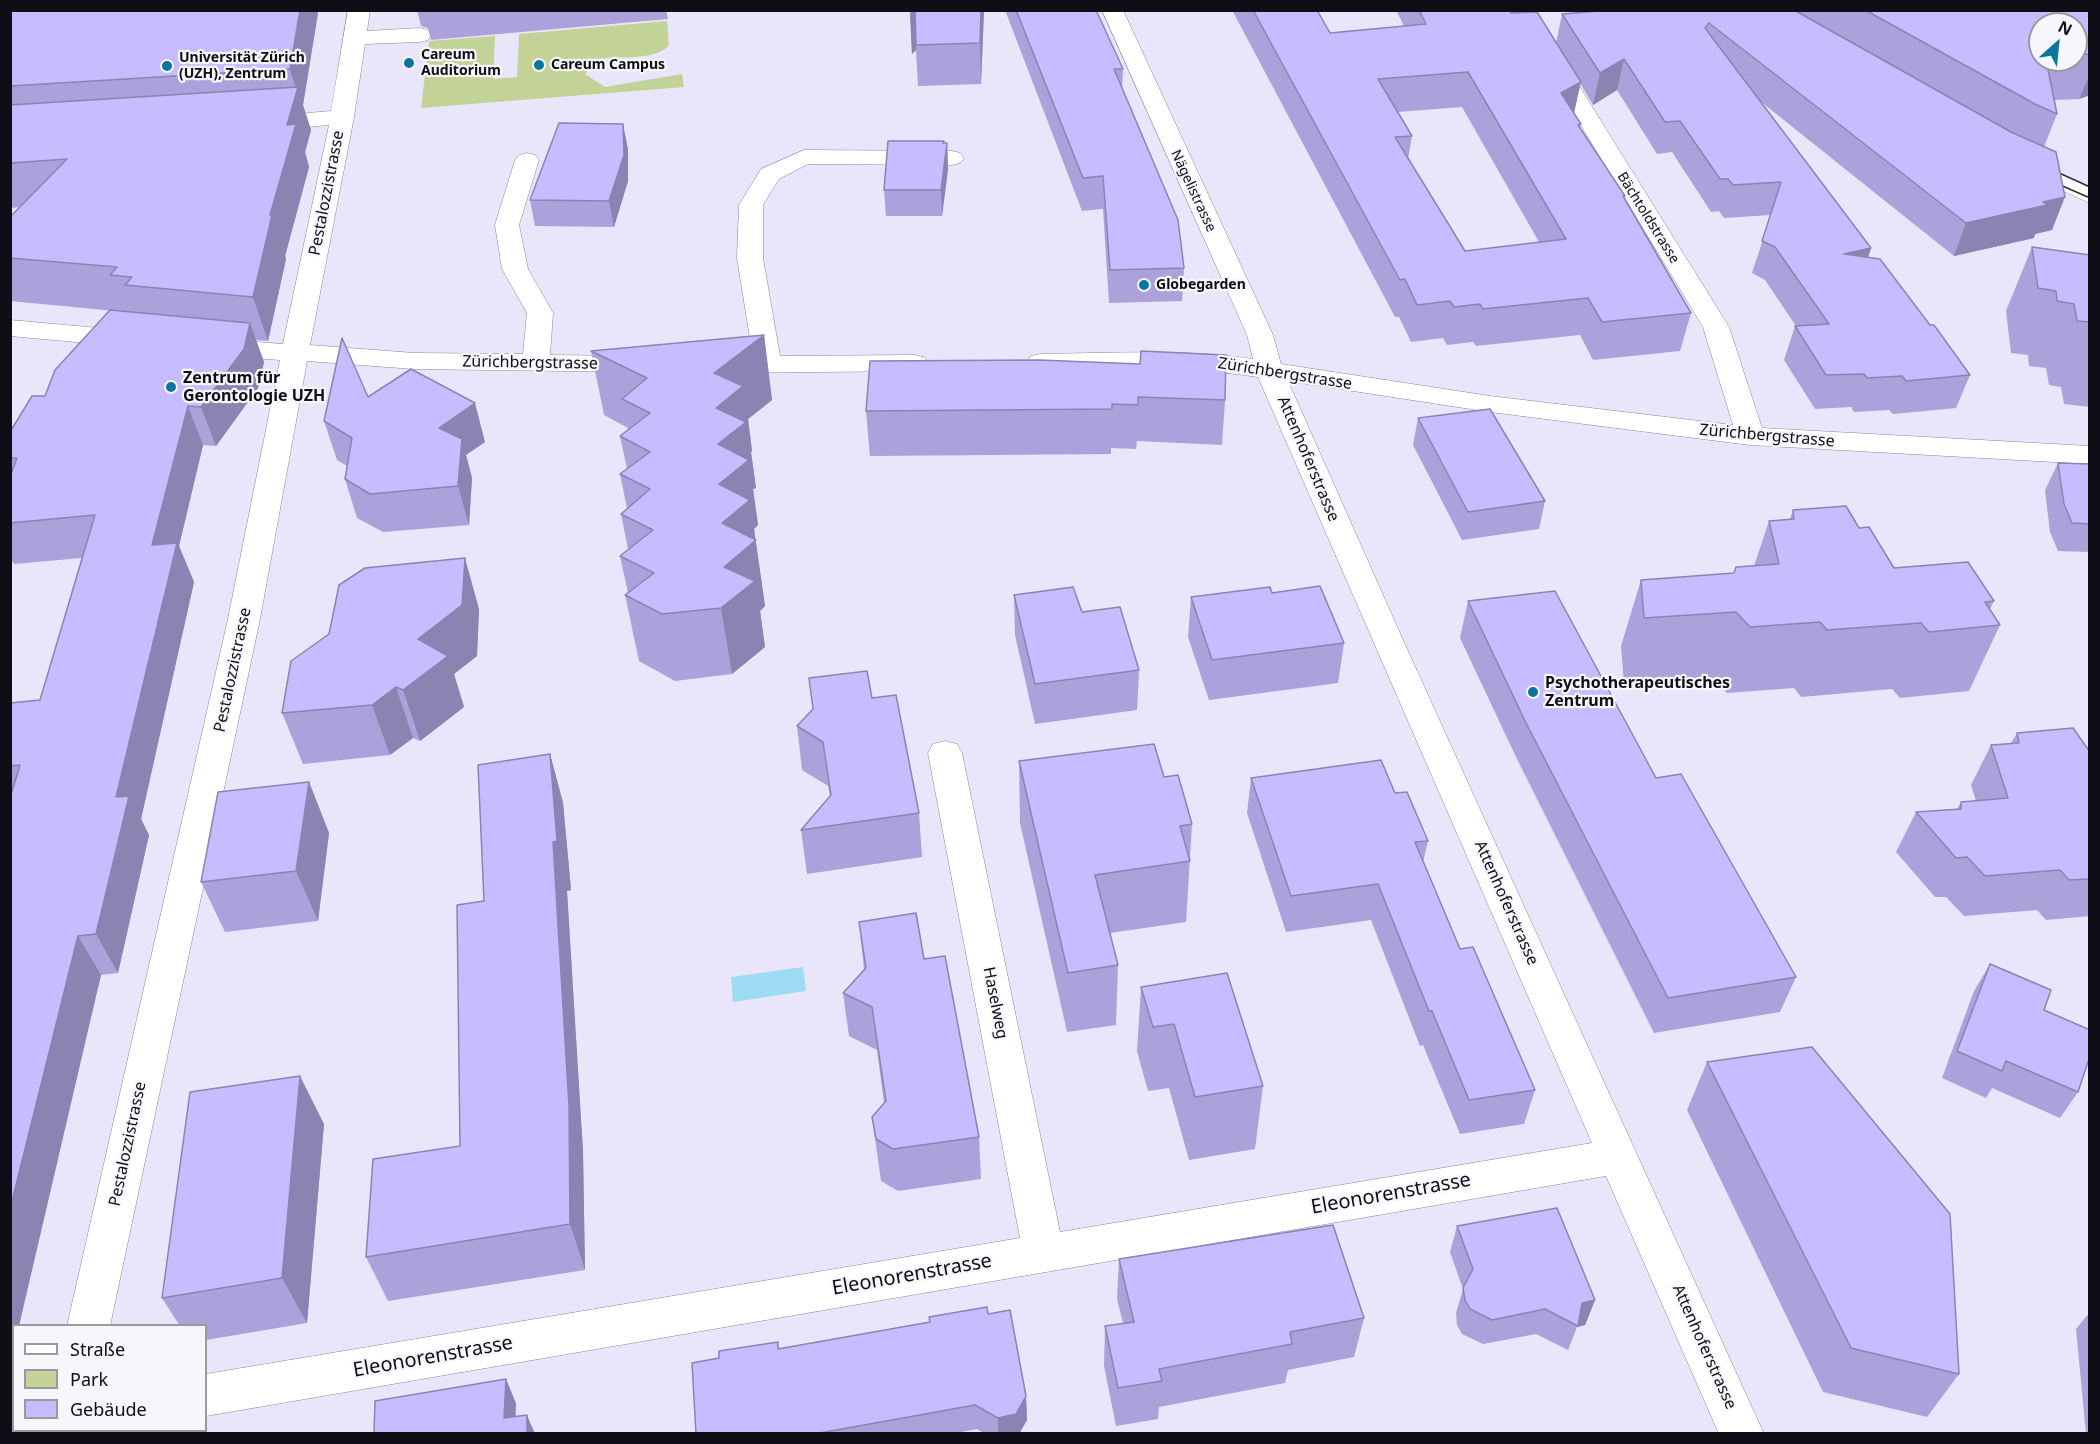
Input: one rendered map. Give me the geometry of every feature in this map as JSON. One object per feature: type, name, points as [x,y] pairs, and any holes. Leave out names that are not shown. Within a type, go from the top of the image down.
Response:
[{"type":"street","name":"Pestalozzistrasse","points":[[88,1324],[244,619],[254,557],[342,117],[359,10]]},
{"type":"street","name":"Nägelistrasse","points":[[1112,10],[1260,335],[1270,372]]},
{"type":"street","name":"Bächtoldstrasse","points":[[1521,10],[1716,327],[1750,436]]},
{"type":"street","points":[[353,38],[420,35]]},
{"type":"street","points":[[237,126],[342,117]]},
{"type":"street","points":[[1998,151],[2048,178],[2090,196]]},
{"type":"street","points":[[768,365],[750,258],[751,205],[770,174],[804,157],[952,158]]},
{"type":"street","points":[[527,160],[507,225],[515,268],[540,313],[536,363]]},
{"type":"street","points":[[10,327],[152,341]]},
{"type":"street","name":"Zürichbergstrasse","points":[[188,344],[414,362],[663,364]]},
{"type":"street","name":"Zürichbergstrasse","points":[[1016,362],[1223,363],[1490,404],[1750,436],[2090,455]]},
{"type":"street","points":[[698,364],[933,363]]},
{"type":"street","name":"Attenhoferstrasse","points":[[1270,372],[1387,640],[1742,1434]]},
{"type":"street","name":"Haselweg","points":[[945,753],[1044,1253]]},
{"type":"street","name":"Eleonorenstrasse","points":[[207,1395],[1619,1155]]},
{"type":"green space","points":[[667,21],[669,45],[663,50],[645,56],[598,59],[585,74],[605,87],[682,74],[684,87],[421,108],[429,41],[495,36],[493,79],[517,77],[519,34]]},
{"type":"water","points":[[803,967],[806,991],[733,1002],[731,977]]},
{"type":"building","points":[[10,10],[300,10],[290,69],[10,86]]},
{"type":"building","points":[[915,10],[981,10],[980,43],[916,45]]},
{"type":"building","points":[[1016,10],[1096,10],[1123,69],[1114,69],[1178,220],[1184,268],[1110,270],[1103,176],[1083,178]]},
{"type":"building","points":[[1253,10],[1317,10],[1330,33],[1426,24],[1419,10],[1537,12],[1581,82],[1561,93],[1581,124],[1578,125],[1625,196],[1623,196],[1691,313],[1602,322],[1588,298],[1483,309],[1480,304],[1454,307],[1450,301],[1417,305],[1405,279],[1400,280]],"holes":[[[1468,72],[1566,239],[1465,251],[1395,137],[1412,136],[1378,79]]]},
{"type":"building","points":[[1612,10],[1794,10],[2011,132],[2056,152],[2065,197],[2043,202],[2047,205],[1966,223],[1709,23],[1705,28],[1871,248],[1844,254],[1880,259],[1930,325],[1934,325],[1970,375],[1906,381],[1902,376],[1867,378],[1864,374],[1826,375],[1795,326],[1829,324],[1775,247],[1762,241],[1781,182],[1733,185],[1728,179],[1720,179],[1680,121],[1665,122],[1624,59],[1600,73],[1562,14]]},
{"type":"building","points":[[1865,10],[2090,10],[2090,54],[2088,54],[2088,12],[2028,12],[2028,72],[2048,72],[2057,114]]},
{"type":"building","points":[[298,87],[287,125],[296,124],[270,215],[272,215],[253,297],[125,285],[132,277],[110,275],[117,267],[10,258],[10,217],[67,159],[10,163],[10,105]]},
{"type":"building","points":[[559,123],[623,124],[624,155],[609,201],[530,200]]},
{"type":"building","points":[[888,141],[944,141],[943,143],[947,143],[941,190],[884,190]]},
{"type":"building","points":[[2032,247],[2090,255],[2090,322],[2077,321],[2074,304],[2057,301],[2056,291],[2038,288]]},
{"type":"building","points":[[110,310],[250,323],[244,349],[201,407],[188,406],[152,545],[177,543],[116,797],[129,796],[96,934],[78,936],[10,1209],[10,798],[20,765],[10,766],[10,703],[40,700],[95,515],[10,523],[10,477],[17,458],[10,458],[10,432],[32,396],[45,396],[55,370]]},
{"type":"building","points":[[764,335],[714,373],[743,386],[716,408],[746,422],[718,444],[749,460],[719,484],[750,500],[722,523],[756,540],[724,567],[755,581],[721,608],[662,614],[625,595],[654,573],[620,556],[653,530],[621,514],[650,489],[620,474],[650,452],[620,436],[650,413],[622,399],[647,378],[591,351]]},
{"type":"building","points":[[342,338],[368,397],[411,369],[475,403],[439,428],[462,439],[458,486],[370,494],[345,479],[352,438],[324,421]]},
{"type":"building","points":[[1141,351],[1226,355],[1225,400],[1138,397],[1138,405],[1112,404],[1112,409],[866,411],[870,361],[1039,360],[1140,364]]},
{"type":"building","points":[[1490,409],[1545,501],[1468,512],[1418,418]]},
{"type":"building","points":[[2058,463],[2090,464],[2090,524],[2072,523],[2064,504]]},
{"type":"building","points":[[1846,506],[1859,528],[1869,527],[1894,568],[1968,562],[1994,601],[1985,602],[2000,625],[1929,632],[1921,623],[1827,630],[1820,622],[1750,627],[1736,612],[1644,618],[1641,580],[1734,573],[1736,567],[1779,564],[1769,521],[1794,519],[1793,510]]},
{"type":"building","points":[[465,558],[462,605],[418,639],[448,656],[403,690],[396,687],[372,705],[282,713],[291,661],[329,634],[339,585],[365,568]]},
{"type":"building","points":[[1320,586],[1344,643],[1212,660],[1191,597],[1270,587],[1272,593]]},
{"type":"building","points":[[1073,587],[1082,612],[1120,607],[1139,670],[1035,684],[1014,595]]},
{"type":"building","points":[[1555,591],[1656,778],[1681,774],[1796,977],[1668,998],[1526,723],[1468,601]]},
{"type":"building","points":[[867,671],[872,698],[896,695],[919,813],[801,830],[831,795],[823,742],[797,726],[813,709],[809,678]]},
{"type":"building","points":[[2073,728],[2090,752],[2090,879],[2069,880],[2060,870],[1985,876],[1967,857],[1956,858],[1916,812],[1961,809],[1961,802],[2008,798],[1991,745],[2019,743],[2017,733]]},
{"type":"building","points":[[1154,744],[1164,777],[1178,775],[1192,824],[1180,826],[1190,861],[1095,875],[1118,965],[1068,973],[1019,761]]},
{"type":"building","points":[[550,754],[557,841],[553,842],[569,1106],[570,1224],[366,1257],[373,1159],[460,1146],[457,905],[484,901],[478,765]]},
{"type":"building","points":[[1381,760],[1395,793],[1407,792],[1428,841],[1415,842],[1460,949],[1473,947],[1535,1090],[1469,1100],[1432,1011],[1429,1011],[1378,884],[1291,896],[1251,778]]},
{"type":"building","points":[[309,782],[296,871],[201,882],[218,792]]},
{"type":"building","points":[[916,913],[924,959],[945,956],[979,1137],[893,1149],[876,1139],[872,1117],[886,1101],[872,1007],[843,993],[866,968],[859,922]]},
{"type":"building","points":[[1990,964],[2051,990],[2044,1010],[2090,1030],[2090,1056],[2078,1092],[2006,1061],[2002,1071],[1957,1051]]},
{"type":"building","points":[[1227,973],[1263,1086],[1195,1097],[1174,1024],[1153,1027],[1141,987]]},
{"type":"building","points":[[1812,1047],[1950,1214],[1959,1374],[1851,1348],[1707,1062]]},
{"type":"building","points":[[300,1076],[282,1278],[162,1298],[190,1092]]},
{"type":"building","points":[[1557,1208],[1595,1300],[1582,1303],[1578,1326],[1545,1309],[1492,1320],[1470,1309],[1465,1300],[1463,1288],[1473,1269],[1457,1226]]},
{"type":"building","points":[[1333,1225],[1364,1318],[1290,1332],[1292,1344],[1159,1369],[1162,1381],[1118,1388],[1105,1326],[1134,1322],[1119,1259]]},
{"type":"building","points":[[987,1307],[988,1314],[1010,1310],[1026,1396],[1016,1414],[998,1418],[975,1405],[814,1434],[696,1434],[692,1363],[719,1358],[719,1351],[778,1342],[778,1349],[930,1322],[929,1317]]},
{"type":"building","points":[[506,1379],[504,1418],[527,1415],[527,1434],[374,1434],[375,1401]]},
{"type":"tram line","points":[[2046,167],[2090,187]]},
{"type":"tram line","points":[[2049,180],[2090,198]]},
{"type":"place","name":"Careum Auditorium","points":[[409,63]]},
{"type":"place","name":"Careum Campus","points":[[539,65]]},
{"type":"place","name":"Universität Zürich (UZH), Zentrum","points":[[167,66]]},
{"type":"place","name":"Globegarden","points":[[1144,285]]},
{"type":"place","name":"Zentrum für Gerontologie UZH","points":[[171,387]]},
{"type":"place","name":"Psychotherapeutisches Zentrum","points":[[1533,692]]}]
